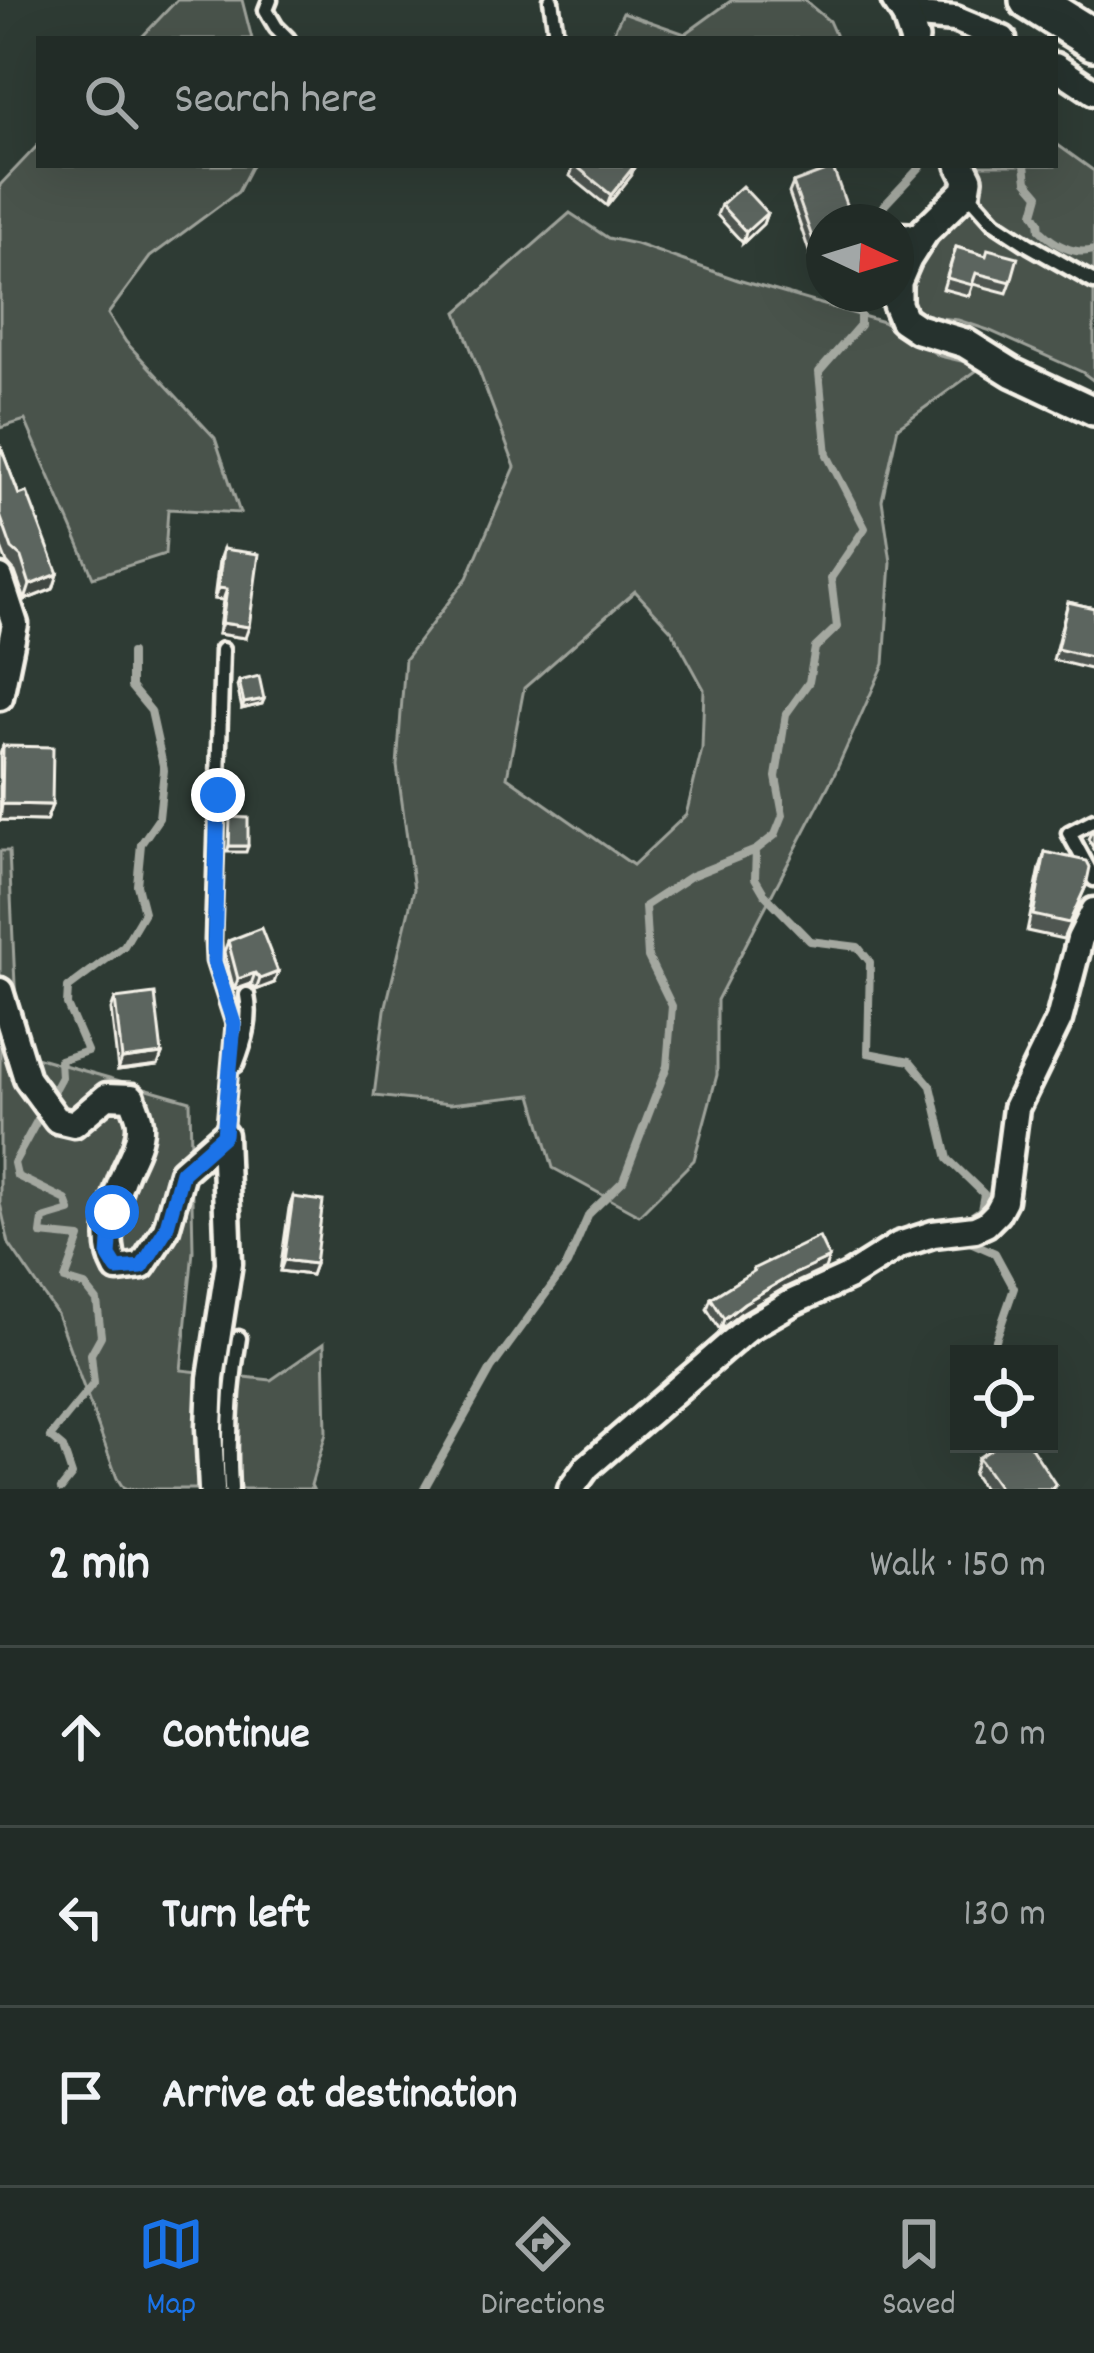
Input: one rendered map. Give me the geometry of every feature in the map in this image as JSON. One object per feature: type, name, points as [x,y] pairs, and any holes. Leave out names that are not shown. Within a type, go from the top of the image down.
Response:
[{"type":"highway","points":[[1030,0],[1094,40]]},
{"type":"street","points":[[905,18],[955,19],[996,36]]},
{"type":"street","points":[[1058,68],[1094,92]]},
{"type":"street","points":[[964,178],[925,231],[897,282],[903,319],[918,329],[965,344],[1012,373],[1094,411]]},
{"type":"street","points":[[0,578],[15,624],[0,697]]},
{"type":"street","points":[[571,1489],[587,1466],[748,1328],[899,1245],[933,1234],[974,1229],[998,1214],[1016,1108],[1059,1020],[1080,939],[1094,910]]},
{"type":"street","points":[[0,991],[27,1079],[57,1120],[74,1124],[107,1096],[132,1097],[141,1123],[112,1212],[109,1256],[117,1269],[142,1267],[166,1229],[182,1172],[224,1135]]},
{"type":"street","points":[[212,1489],[211,1378],[229,1263],[224,1135]]},
{"type":"lane","points":[[270,0],[266,10],[286,36]]},
{"type":"lane","points":[[551,0],[554,36]]},
{"type":"lane","points":[[964,178],[994,222],[1094,282]]},
{"type":"lane","points":[[914,231],[925,231]]},
{"type":"lane","points":[[222,650],[213,940],[214,962],[234,1024],[224,1135]]},
{"type":"lane","points":[[1094,820],[1069,833],[1094,879]]},
{"type":"lane","points":[[226,1089],[247,1035],[247,995]]},
{"type":"lane","points":[[231,1489],[228,1426],[239,1338]]},
{"type":"shaded area","points":[[177,0],[242,0],[251,36],[143,36]]},
{"type":"shaded area","points":[[732,0],[804,0],[829,21],[836,36],[611,36],[623,12],[685,34]]},
{"type":"shaded area","points":[[1058,145],[1094,171],[1094,381],[988,330],[922,316],[914,305],[914,262],[966,191],[959,168],[1058,168]]},
{"type":"shaded area","points":[[36,147],[36,168],[250,168],[238,192],[150,257],[108,314],[126,342],[215,438],[240,513],[168,509],[165,554],[93,577],[25,420],[0,428],[0,185]]},
{"type":"shaded area","points":[[570,213],[608,238],[806,300],[806,312],[848,312],[883,322],[940,356],[983,366],[898,427],[882,500],[891,562],[884,664],[835,773],[717,1000],[717,1075],[694,1160],[639,1215],[553,1168],[532,1095],[450,1104],[374,1096],[385,1010],[414,889],[397,766],[405,659],[467,578],[515,467],[457,312]],"holes":[[[635,591],[672,631],[704,689],[702,749],[686,815],[633,865],[507,777],[524,688]]]},
{"type":"shaded area","points":[[0,851],[9,851],[18,1052],[190,1101],[193,1251],[181,1370],[271,1380],[324,1343],[326,1433],[313,1489],[124,1489],[117,1478],[57,1314],[9,1244],[0,1203]]},
{"type":"building","points":[[579,168],[633,168],[611,195]]},
{"type":"building","points":[[833,168],[846,204],[806,204],[806,220],[793,183]]},
{"type":"building","points":[[742,186],[767,213],[746,232],[721,205]]},
{"type":"building","points":[[956,247],[986,256],[988,249],[1018,257],[1011,282],[976,273],[972,285],[947,278]]},
{"type":"building","points":[[0,445],[19,495],[27,492],[58,574],[30,585],[0,515]]},
{"type":"building","points":[[223,549],[259,554],[249,627],[222,623],[227,589],[218,588]]},
{"type":"building","points":[[1068,602],[1094,608],[1094,658],[1057,649]]},
{"type":"building","points":[[259,676],[264,699],[244,703],[239,681]]},
{"type":"building","points":[[3,746],[53,747],[52,805],[2,804]]},
{"type":"building","points":[[230,817],[248,818],[248,846],[229,846]]},
{"type":"building","points":[[1045,852],[1087,861],[1090,867],[1069,923],[1033,915]]},
{"type":"building","points":[[261,928],[278,972],[260,979],[255,973],[238,979],[228,941]]},
{"type":"building","points":[[155,994],[162,1054],[122,1059],[115,999]]},
{"type":"building","points":[[293,1197],[323,1201],[315,1264],[284,1260]]},
{"type":"building","points":[[819,1237],[829,1258],[790,1276],[724,1319],[711,1298],[753,1269]]},
{"type":"building","points":[[986,1453],[1035,1453],[1056,1485],[1000,1489],[978,1458]]},
{"type":"waterway","points":[[886,204],[919,168]]},
{"type":"waterway","points":[[1025,168],[1027,181],[1039,195],[1034,213],[1040,230],[1065,248],[1094,250]]},
{"type":"waterway","points":[[424,1489],[491,1369],[567,1265],[589,1214],[623,1181],[667,1066],[672,1006],[648,957],[645,906],[691,876],[756,850],[775,835],[783,815],[776,777],[786,714],[809,682],[815,648],[837,627],[831,578],[865,528],[827,455],[819,372],[860,325],[860,312]]},
{"type":"waterway","points":[[61,1489],[72,1475],[63,1448],[50,1437],[94,1383],[91,1354],[101,1336],[97,1301],[85,1286],[65,1280],[80,1238],[41,1234],[43,1219],[70,1211],[66,1200],[17,1176],[14,1163],[61,1077],[60,1060],[87,1051],[67,1005],[68,988],[124,946],[144,912],[137,885],[141,844],[159,818],[164,770],[151,711],[131,687],[131,653]]},
{"type":"waterway","points":[[756,850],[755,878],[765,895],[810,941],[858,947],[870,962],[868,1053],[910,1061],[931,1086],[948,1159],[984,1194],[981,1210],[968,1223]]},
{"type":"waterway","points":[[968,1238],[995,1253],[1014,1288],[994,1345]]},
{"type":"route","points":[[112,1212],[109,1256],[117,1269],[142,1267],[166,1229],[182,1172],[224,1135],[234,1024],[214,962],[218,795]]}]
